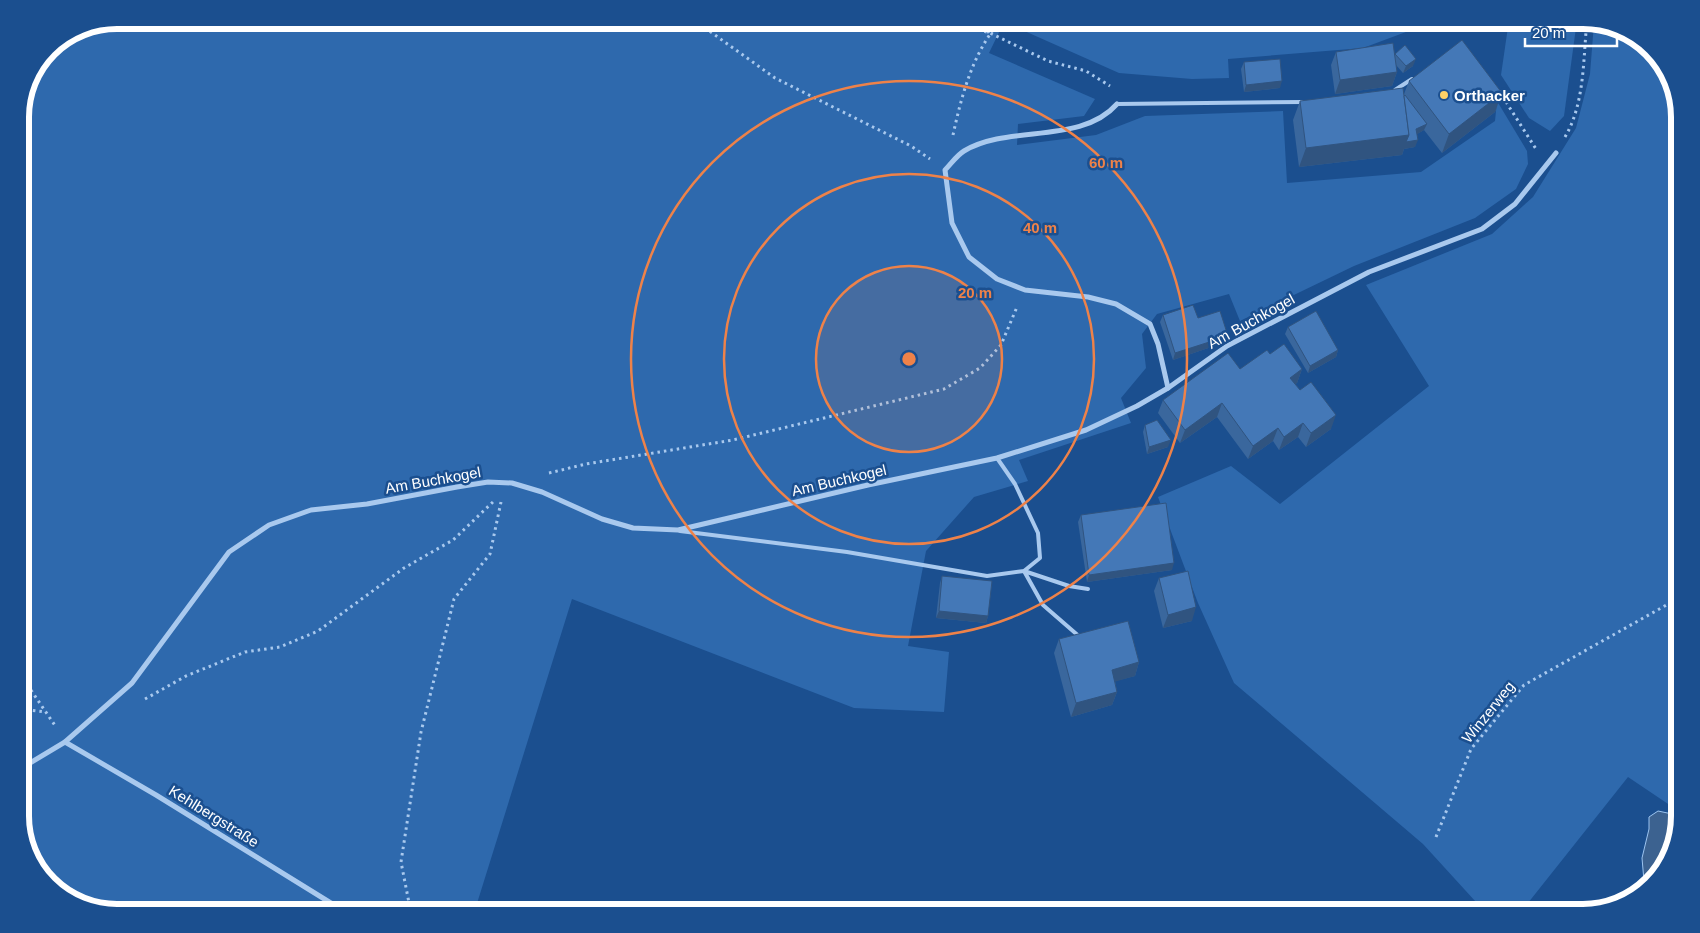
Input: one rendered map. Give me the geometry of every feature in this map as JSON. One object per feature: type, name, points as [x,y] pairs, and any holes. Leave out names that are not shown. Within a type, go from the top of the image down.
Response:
[{"type":"street","points":[[1117,104],[1108,114],[1076,127],[995,139],[964,151],[945,170],[952,222],[969,257],[997,279],[1025,290],[1088,297],[1116,304],[1150,324],[1158,344],[1168,388]]},
{"type":"street","name":"Am Buchkogel","points":[[29,764],[65,742],[132,683],[229,552],[269,525],[311,510],[367,504],[457,486],[488,482],[512,483],[542,492],[602,519],[633,528],[678,530],[997,458],[1086,430],[1137,406],[1168,388],[1227,346],[1369,272],[1482,229],[1514,204],[1556,153]]},
{"type":"street","name":"Kehlbergstraße","points":[[65,742],[156,795],[332,904]]},
{"type":"lane","points":[[1391,93],[1416,77]]},
{"type":"lane","points":[[1117,104],[1306,102]]},
{"type":"lane","points":[[997,458],[1015,484],[1038,533],[1040,558],[1024,571]]},
{"type":"lane","points":[[678,530],[847,552],[987,576],[1024,571],[1069,586],[1088,589]]},
{"type":"lane","points":[[1024,571],[1043,605],[1088,644]]},
{"type":"path","points":[[707,29],[775,78],[911,146],[945,170],[962,92],[993,29]]},
{"type":"path","points":[[977,29],[990,33],[1048,62],[1086,71],[1114,89],[1117,104]]},
{"type":"path","points":[[987,29],[990,33]]},
{"type":"path","points":[[1556,153],[1572,125],[1580,91],[1586,29]]},
{"type":"path","points":[[1497,88],[1546,164]]},
{"type":"path","points":[[143,700],[186,676],[246,652],[280,646],[318,631],[404,568],[453,540],[512,483],[586,464],[734,440],[944,389],[980,368],[1001,345],[1025,290]]},
{"type":"path","points":[[409,904],[401,862],[421,732],[454,599],[490,554],[504,491]]},
{"type":"path","name":"Winzerweg","points":[[1436,838],[1471,749],[1524,685],[1671,602]]},
{"type":"path","points":[[29,687],[65,742]]},
{"type":"path","points":[[29,710],[46,712]]},
{"type":"shaded area","points":[[116,29],[1001,29],[989,53],[1095,99],[1084,116],[1018,124],[1017,145],[1096,135],[1145,116],[1283,111],[1287,183],[1421,172],[1495,121],[1497,101],[1527,151],[1528,164],[1516,189],[1475,218],[1354,266],[1240,321],[1229,294],[1157,314],[1142,334],[1146,368],[1121,398],[1131,423],[1019,460],[1028,481],[974,497],[926,551],[908,646],[949,652],[944,712],[854,708],[572,599],[477,904],[105,904],[83,898],[54,879],[33,845],[29,822],[29,111],[35,83],[54,54],[83,35],[99,30]]},
{"type":"shaded area","points":[[1020,29],[1414,29],[1363,48],[1228,59],[1229,78],[1192,79],[1119,73]]},
{"type":"shaded area","points":[[1508,29],[1576,29],[1564,116],[1550,131],[1529,118],[1501,75]]},
{"type":"shaded area","points":[[1594,29],[1617,35],[1646,54],[1653,63],[1665,83],[1671,111],[1671,806],[1628,777],[1527,904],[1478,904],[1423,844],[1234,683],[1198,603],[1158,497],[1231,466],[1280,504],[1429,386],[1366,285],[1492,234],[1533,197],[1576,128],[1590,74]]},
{"type":"shaded area","points":[[1658,811],[1671,814],[1671,828],[1660,860],[1644,881],[1642,858],[1649,829],[1649,817]]},
{"type":"building","points":[[1462,40],[1502,93],[1449,134],[1409,81]]},
{"type":"building","points":[[1393,43],[1397,72],[1340,80],[1336,52]]},
{"type":"building","points":[[1405,45],[1416,59],[1406,66],[1395,54]]},
{"type":"building","points":[[1280,59],[1282,81],[1246,85],[1244,62]]},
{"type":"building","points":[[1403,88],[1409,135],[1306,148],[1300,101]]},
{"type":"building","points":[[1405,95],[1427,124],[1416,129],[1418,140],[1406,142],[1409,135]]},
{"type":"building","points":[[1193,305],[1198,318],[1220,311],[1228,336],[1175,353],[1163,315]]},
{"type":"building","points":[[1316,311],[1338,350],[1310,366],[1288,327]]},
{"type":"building","points":[[1284,344],[1302,369],[1290,378],[1300,390],[1311,382],[1336,415],[1311,433],[1303,423],[1284,437],[1278,428],[1253,446],[1222,403],[1185,430],[1163,400],[1228,353],[1240,369],[1267,350],[1270,354]]},
{"type":"building","points":[[1157,420],[1171,440],[1149,447],[1145,425]]},
{"type":"building","points":[[1166,503],[1174,563],[1089,575],[1081,515]]},
{"type":"building","points":[[1188,571],[1196,607],[1168,615],[1159,578]]},
{"type":"building","points":[[942,576],[992,581],[988,616],[939,611]]},
{"type":"building","points":[[1128,621],[1139,662],[1112,670],[1117,692],[1076,703],[1059,639]]},
{"type":"place","name":"Orthacker","points":[[1444,95]]}]
